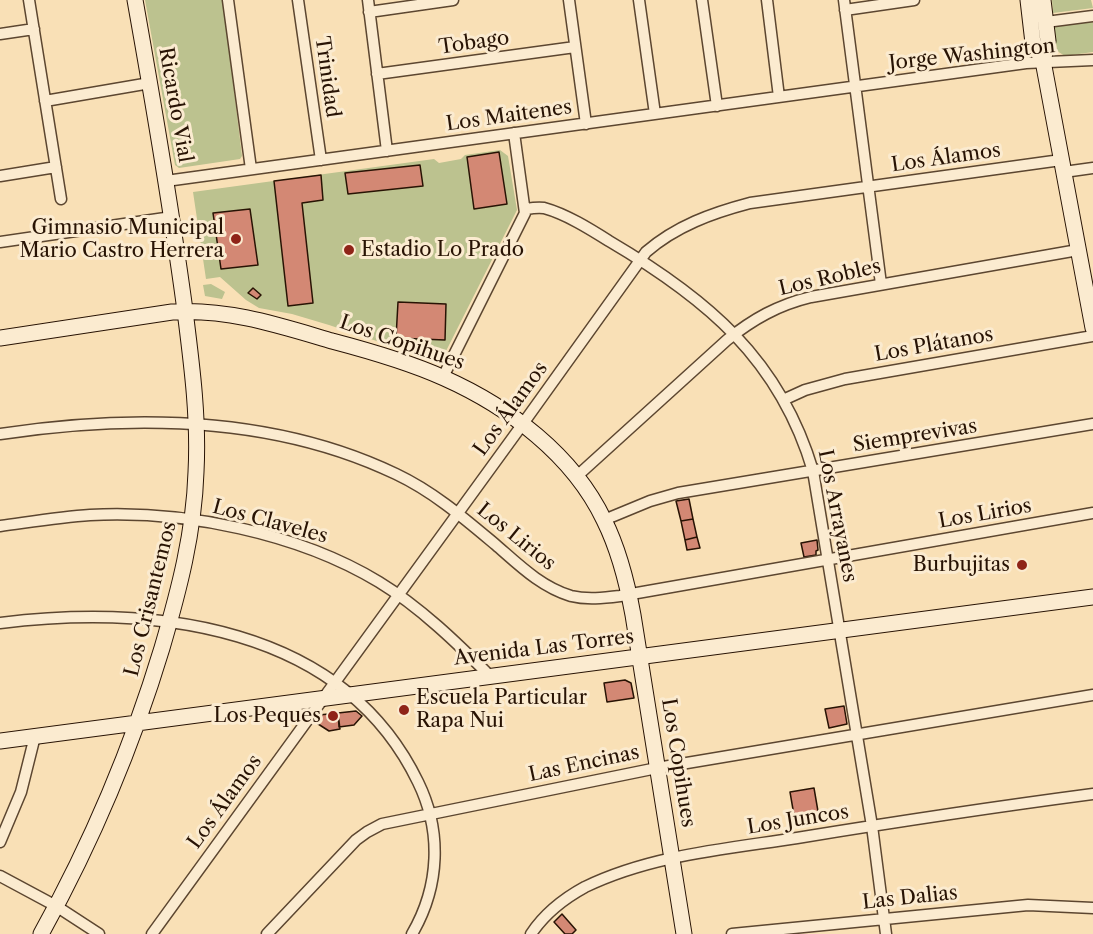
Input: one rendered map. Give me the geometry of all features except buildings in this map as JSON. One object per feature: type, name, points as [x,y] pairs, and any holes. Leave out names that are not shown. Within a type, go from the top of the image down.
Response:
[{"type":"street","points":[[29,0],[61,199]]},
{"type":"street","name":"Ricardo Vial","points":[[135,0],[172,217]]},
{"type":"street","points":[[228,0],[251,169]]},
{"type":"street","name":"Trinidad","points":[[298,0],[321,160]]},
{"type":"street","points":[[387,151],[368,6],[453,0]]},
{"type":"street","points":[[569,0],[586,124]]},
{"type":"street","points":[[639,0],[655,114]]},
{"type":"street","points":[[702,0],[717,106]]},
{"type":"street","points":[[766,0],[779,97]]},
{"type":"street","points":[[881,284],[844,5],[914,0]]},
{"type":"street","points":[[1028,0],[1034,43],[1043,61],[1078,250],[1088,276],[1093,328]]},
{"type":"street","points":[[1043,0],[1047,47],[1043,61]]},
{"type":"street","points":[[1046,22],[1093,16]]},
{"type":"street","points":[[0,34],[34,29]]},
{"type":"street","name":"Tobago","points":[[377,74],[575,47]]},
{"type":"street","name":"Jorge Washington","points":[[856,87],[1043,61],[1093,60]]},
{"type":"street","points":[[45,101],[150,83]]},
{"type":"street","name":"Los Maitenes","points":[[166,181],[856,87]]},
{"type":"street","points":[[443,377],[524,217],[526,209],[514,133]]},
{"type":"street","name":"Los Álamos","points":[[152,934],[640,260],[654,245],[697,220],[768,199],[868,186],[1063,166],[1093,168]]},
{"type":"street","points":[[0,176],[56,167]]},
{"type":"street","name":"Los Arrayanes","points":[[526,209],[543,208],[559,214],[640,260],[689,294],[735,334],[762,366],[801,434],[813,471],[872,826],[886,934]]},
{"type":"street","points":[[0,242],[172,217]]},
{"type":"street","name":"Los Crisantemos","points":[[41,934],[112,788],[138,723],[170,621],[187,553],[196,474],[197,423],[193,367],[172,217]]},
{"type":"street","name":"Los Robles","points":[[576,477],[735,334],[760,316],[786,304],[881,284],[1078,250]]},
{"type":"street","name":"Los Copihues","points":[[0,338],[185,311],[213,313],[274,324],[374,353],[443,377],[482,397],[552,449],[576,477],[604,520],[618,553],[629,595],[684,934]]},
{"type":"street","name":"Los Plátanos","points":[[783,400],[818,386],[854,377],[1093,336]]},
{"type":"street","name":"Los Lirios","points":[[0,434],[88,424],[197,423],[258,430],[305,441],[355,457],[414,483],[458,513],[532,576],[557,591],[575,597],[592,599],[629,595],[1093,513]]},
{"type":"street","name":"Siemprevivas","points":[[604,520],[670,495],[1093,424]]},
{"type":"street","name":"Los Claveles","points":[[0,526],[91,515],[137,515],[192,520],[266,536],[318,552],[363,573],[398,595],[490,676]]},
{"type":"street","name":"Avenida Las Torres","points":[[0,741],[1093,597]]},
{"type":"street","points":[[0,623],[48,618],[82,618],[170,621],[214,629],[250,640],[301,663],[350,695],[371,713],[395,742],[413,771],[431,814],[435,840],[434,874],[423,913],[412,934]]},
{"type":"street","name":"Las Encinas","points":[[267,934],[362,836],[382,824],[657,768],[1093,695]]},
{"type":"street","points":[[0,842],[21,792],[35,736]]},
{"type":"street","name":"Los Juncos","points":[[531,934],[550,910],[572,894],[601,880],[672,858],[1093,794]]},
{"type":"street","points":[[0,876],[56,906],[99,934]]},
{"type":"street","name":"Las Dalias","points":[[732,934],[1028,905],[1093,908]]},
{"type":"green space","points":[[145,0],[223,0],[242,156],[240,159],[179,168],[175,165]]},
{"type":"green space","points":[[1052,0],[1091,0],[1093,8],[1053,13]]},
{"type":"green space","points":[[1093,20],[1093,52],[1065,56],[1057,51],[1054,26]]},
{"type":"green space","name":"Estadio Lo Prado","points":[[500,150],[508,156],[517,210],[442,359],[436,361],[329,325],[292,314],[259,308],[246,300],[220,277],[206,279],[193,192],[434,159],[439,163],[461,159],[465,155]]},
{"type":"green space","points":[[211,284],[225,292],[222,299],[205,296],[203,285]]},
{"type":"place","name":"Gimnasio Municipal Mario Castro Herrera","points":[[236,239]]},
{"type":"place","name":"Estadio Lo Prado","points":[[349,250]]},
{"type":"place","name":"Burbujitas","points":[[1022,565]]},
{"type":"place","name":"Escuela Particular Rapa Nui","points":[[404,710]]},
{"type":"place","name":"Los Peques","points":[[333,716]]}]
